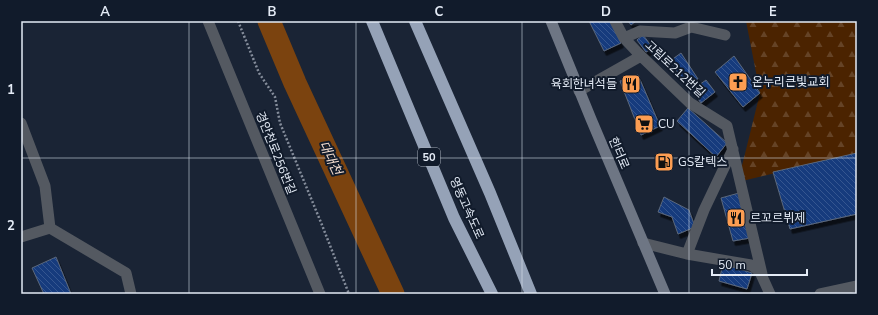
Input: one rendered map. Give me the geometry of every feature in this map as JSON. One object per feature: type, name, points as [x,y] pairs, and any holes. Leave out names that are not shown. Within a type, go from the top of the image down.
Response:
[{"type":"highway","name":"영동고속도로","points":[[372,21],[454,218],[491,292]]},
{"type":"highway","points":[[415,21],[525,276],[531,294]]},
{"type":"main road","name":"한터로","points":[[551,21],[665,294]]},
{"type":"street","name":"경안천로256번길","points":[[208,21],[320,294]]},
{"type":"street","name":"고림로212번길","points":[[615,21],[624,38],[690,103],[727,126],[762,274],[770,294]]},
{"type":"street","points":[[624,38],[640,31],[675,33],[691,28],[724,36]]},
{"type":"street","points":[[579,91],[641,56]]},
{"type":"street","points":[[21,123],[45,186],[50,228]]},
{"type":"street","points":[[687,254],[704,210],[733,149]]},
{"type":"street","points":[[21,237],[50,228],[126,273],[131,294]]},
{"type":"street","points":[[643,243],[687,254],[751,265],[762,274]]},
{"type":"street","points":[[820,294],[857,286]]},
{"type":"path","points":[[238,21],[259,73],[275,97],[280,123],[349,294]]},
{"type":"green space","points":[[746,21],[857,21],[857,153],[738,182],[760,93]]},
{"type":"building","points":[[589,21],[610,21],[621,43],[604,51]]},
{"type":"building","points":[[628,21],[636,21],[631,25]]},
{"type":"building","points":[[643,35],[653,48],[646,52],[637,40]]},
{"type":"building","points":[[681,53],[698,79],[687,86],[670,61]]},
{"type":"building","name":"온누리큰빛교회","points":[[734,56],[760,93],[743,107],[715,72]]},
{"type":"building","points":[[638,75],[660,126],[641,135],[620,81]]},
{"type":"building","points":[[706,80],[715,92],[701,103],[692,90]]},
{"type":"building","points":[[688,108],[727,143],[716,157],[677,121]]},
{"type":"building","points":[[857,153],[857,214],[790,229],[773,172]]},
{"type":"building","name":"르꼬르뷔제","points":[[739,193],[750,238],[733,241],[721,198]]},
{"type":"building","points":[[664,197],[689,210],[695,227],[678,234],[672,217],[658,212]]},
{"type":"building","points":[[56,257],[71,294],[44,294],[32,268]]},
{"type":"building","points":[[723,264],[752,273],[747,289],[719,281]]},
{"type":"waterway","name":"대대천","points":[[269,21],[295,83],[393,294]]},
{"type":"place","name":"온누리큰빛교회","points":[[738,82]]},
{"type":"place","name":"육회한녀석들","points":[[631,84]]},
{"type":"place","name":"CU","points":[[644,124]]},
{"type":"place","name":"GS칼텍스","points":[[664,162]]},
{"type":"place","name":"르꼬르뷔제","points":[[736,218]]}]
